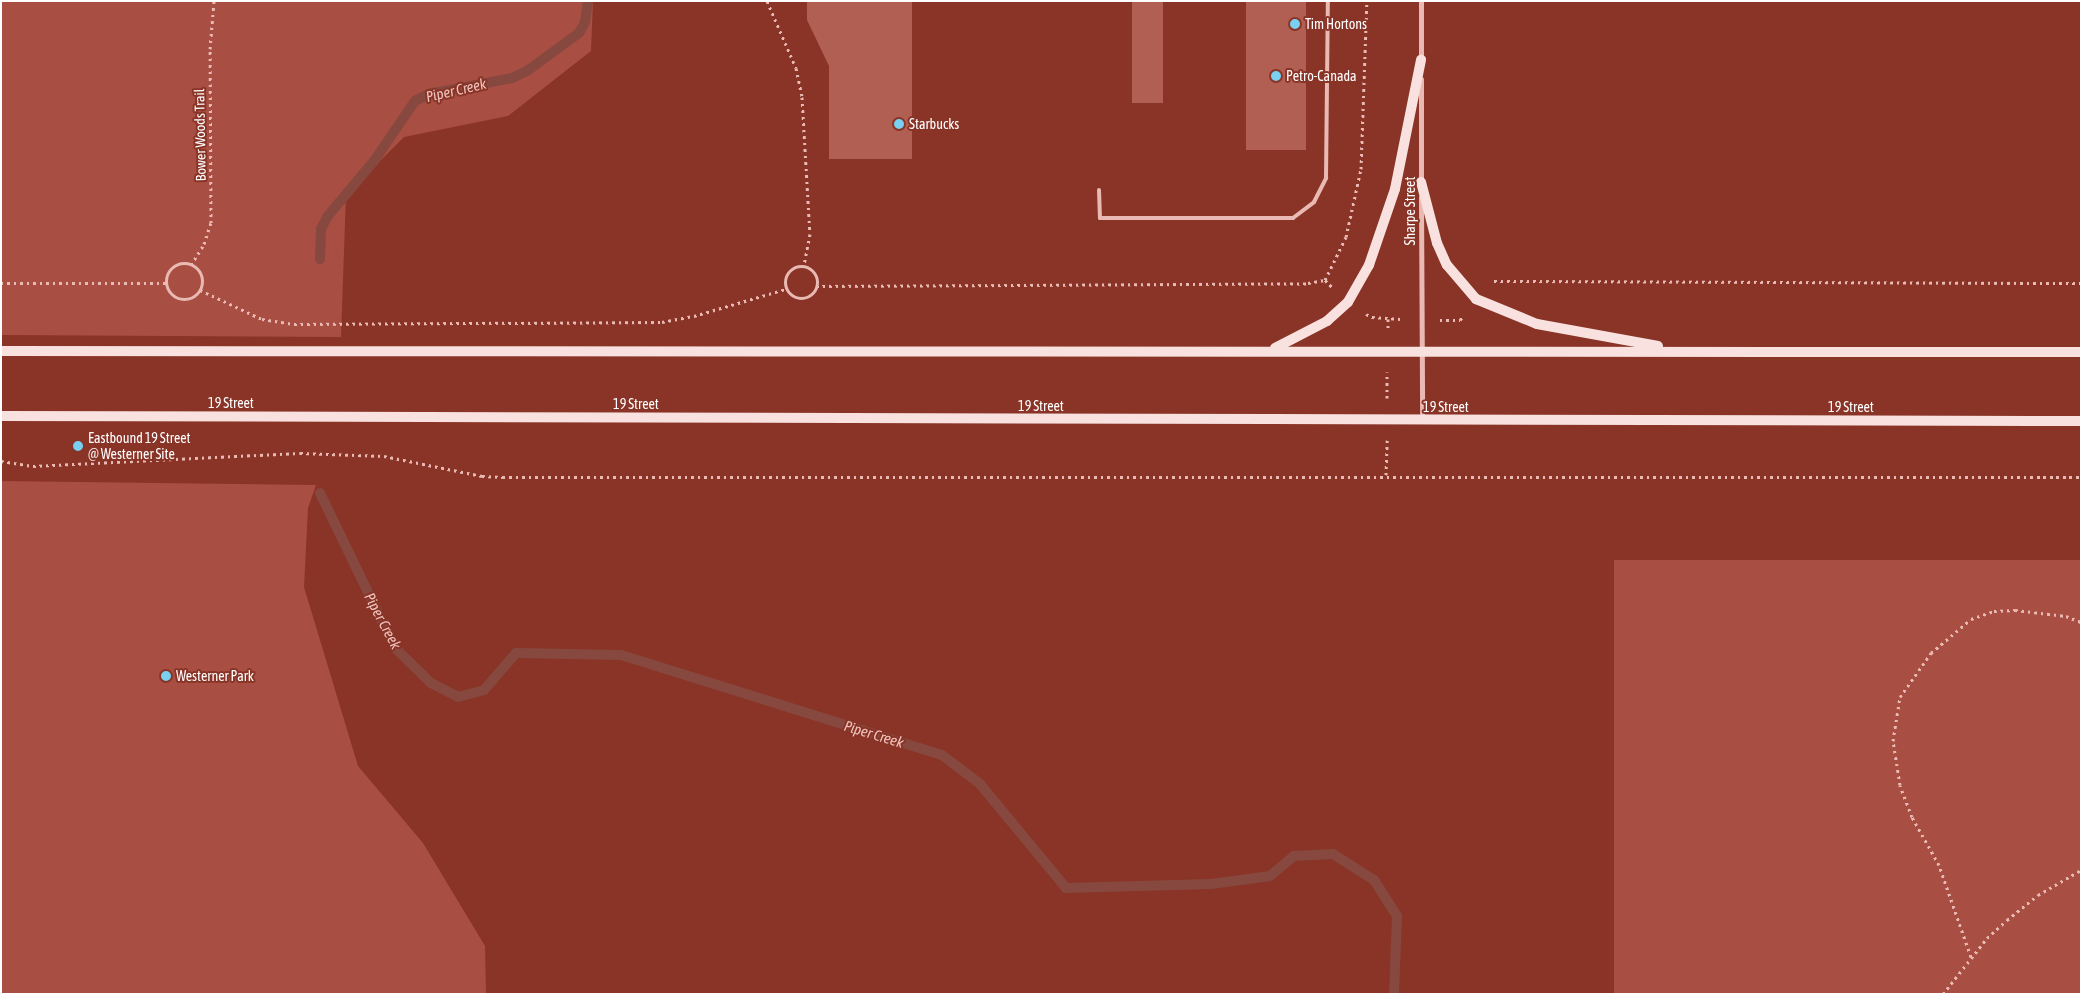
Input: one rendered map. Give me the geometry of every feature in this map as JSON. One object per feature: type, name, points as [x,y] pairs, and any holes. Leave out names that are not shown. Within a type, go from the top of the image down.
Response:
[{"type":"main road","points":[[1269,350],[1302,336],[1327,321],[1348,302],[1370,265],[1395,189],[1421,60]]},
{"type":"main road","points":[[1421,182],[1437,243],[1447,265],[1476,299],[1537,324],[1686,350]]},
{"type":"main road","points":[[1,351],[1686,350],[2081,352]]},
{"type":"main road","name":"19 Street","points":[[1,416],[1387,421],[2081,421]]},
{"type":"street","name":"Sharpe Street","points":[[1421,1],[1422,421]]},
{"type":"lane","points":[[1100,190],[1100,218],[1293,218],[1314,202],[1326,178],[1328,1]]},
{"type":"path","name":"Bower Woods Trail","points":[[192,265],[204,244],[211,223],[210,49],[214,1]]},
{"type":"path","points":[[767,1],[796,68],[802,97],[810,234],[804,266]]},
{"type":"path","points":[[816,286],[1308,284],[1325,280],[1346,237],[1361,169],[1367,1]]},
{"type":"path","points":[[192,265],[200,273],[200,290],[192,298],[180,299],[170,293],[166,283],[174,267],[192,265]]},
{"type":"path","points":[[804,266],[816,276],[816,286],[811,294],[802,298],[793,296],[786,289],[786,274],[794,267],[804,266]]},
{"type":"path","points":[[1491,281],[2081,283]]},
{"type":"path","points":[[1,282],[166,283]]},
{"type":"path","points":[[200,290],[262,319],[304,324],[662,322],[694,316],[786,289]]},
{"type":"path","points":[[1363,312],[1372,318],[1397,319]]},
{"type":"path","points":[[1450,320],[1460,320],[1465,314]]},
{"type":"path","points":[[1386,475],[1388,319]]},
{"type":"path","points":[[1,461],[33,466],[300,453],[384,456],[503,477],[1386,475],[2081,477]]},
{"type":"path","points":[[1971,957],[1942,874],[1912,817],[1900,785],[1893,741],[1900,697],[1931,653],[1971,619],[1994,611],[2015,610],[2066,616],[2081,622]]},
{"type":"path","points":[[1944,994],[1971,957],[2007,920],[2038,896],[2081,870]]},
{"type":"shaded area","points":[[1,1],[593,1],[591,51],[508,116],[404,137],[346,195],[341,337],[1,335]]},
{"type":"shaded area","name":"Westerner Park","points":[[1,481],[316,485],[308,508],[304,587],[358,766],[423,843],[485,946],[486,994],[1,994]]},
{"type":"shaded area","points":[[1614,560],[2081,560],[2081,994],[1614,994]]},
{"type":"building","points":[[807,1],[912,1],[912,159],[829,159],[829,66],[807,20]]},
{"type":"building","points":[[1132,1],[1163,1],[1163,103],[1132,103]]},
{"type":"building","name":"Petro-Canada","points":[[1246,1],[1306,1],[1306,150],[1246,150]]},
{"type":"waterway","name":"Piper Creek","points":[[320,259],[321,229],[327,217],[374,161],[415,101],[429,94],[512,78],[527,71],[579,33],[585,22],[588,1]]},
{"type":"waterway","name":"Piper Creek","points":[[320,493],[395,648],[431,683],[458,697],[484,690],[516,653],[621,655],[942,755],[980,784],[1066,888],[1211,884],[1270,876],[1294,856],[1333,854],[1374,880],[1397,916],[1394,994]]},
{"type":"place","name":"Tim Hortons","points":[[1295,24]]},
{"type":"place","name":"Petro-Canada","points":[[1276,76]]},
{"type":"place","name":"Starbucks","points":[[899,124]]},
{"type":"place","name":"Eastbound 19 Street @ Westerner Site","points":[[78,446]]},
{"type":"place","name":"Westerner Park","points":[[166,676]]}]
